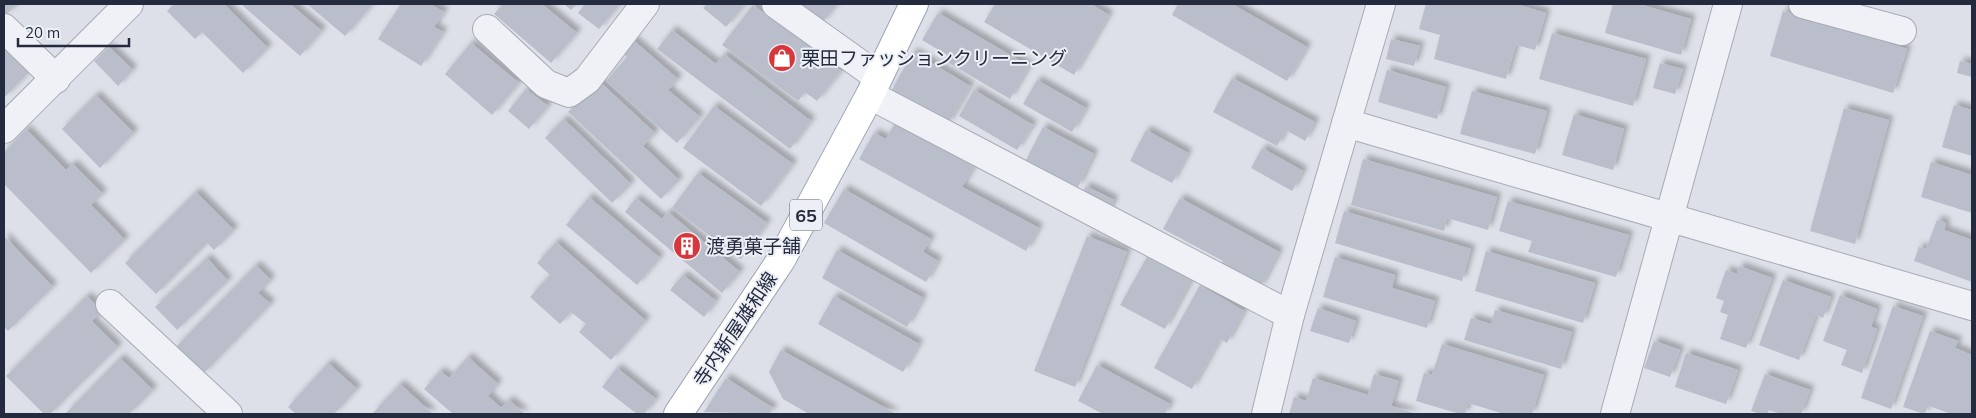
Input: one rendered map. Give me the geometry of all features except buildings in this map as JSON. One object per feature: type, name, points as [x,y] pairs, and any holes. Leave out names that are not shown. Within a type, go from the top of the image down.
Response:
[{"type":"main road","name":"寺内新屋雄和線","points":[[678,414],[781,260],[874,86],[914,4]]},
{"type":"street","points":[[4,128],[56,79],[128,4]]},
{"type":"street","points":[[487,29],[546,84],[569,93],[587,80],[645,4]]},
{"type":"street","points":[[776,4],[874,86],[1290,315]]},
{"type":"street","points":[[1266,414],[1290,315],[1381,4]]},
{"type":"street","points":[[1615,414],[1728,4]]},
{"type":"street","points":[[1803,4],[1902,31]]},
{"type":"street","points":[[4,28],[56,79]]},
{"type":"street","points":[[1346,123],[1670,216],[1972,306]]},
{"type":"street","points":[[110,304],[228,414]]},
{"type":"place","name":"栗田ファッションクリーニング","points":[[782,58]]},
{"type":"place","name":"渡勇菓子舗","points":[[687,246]]}]
